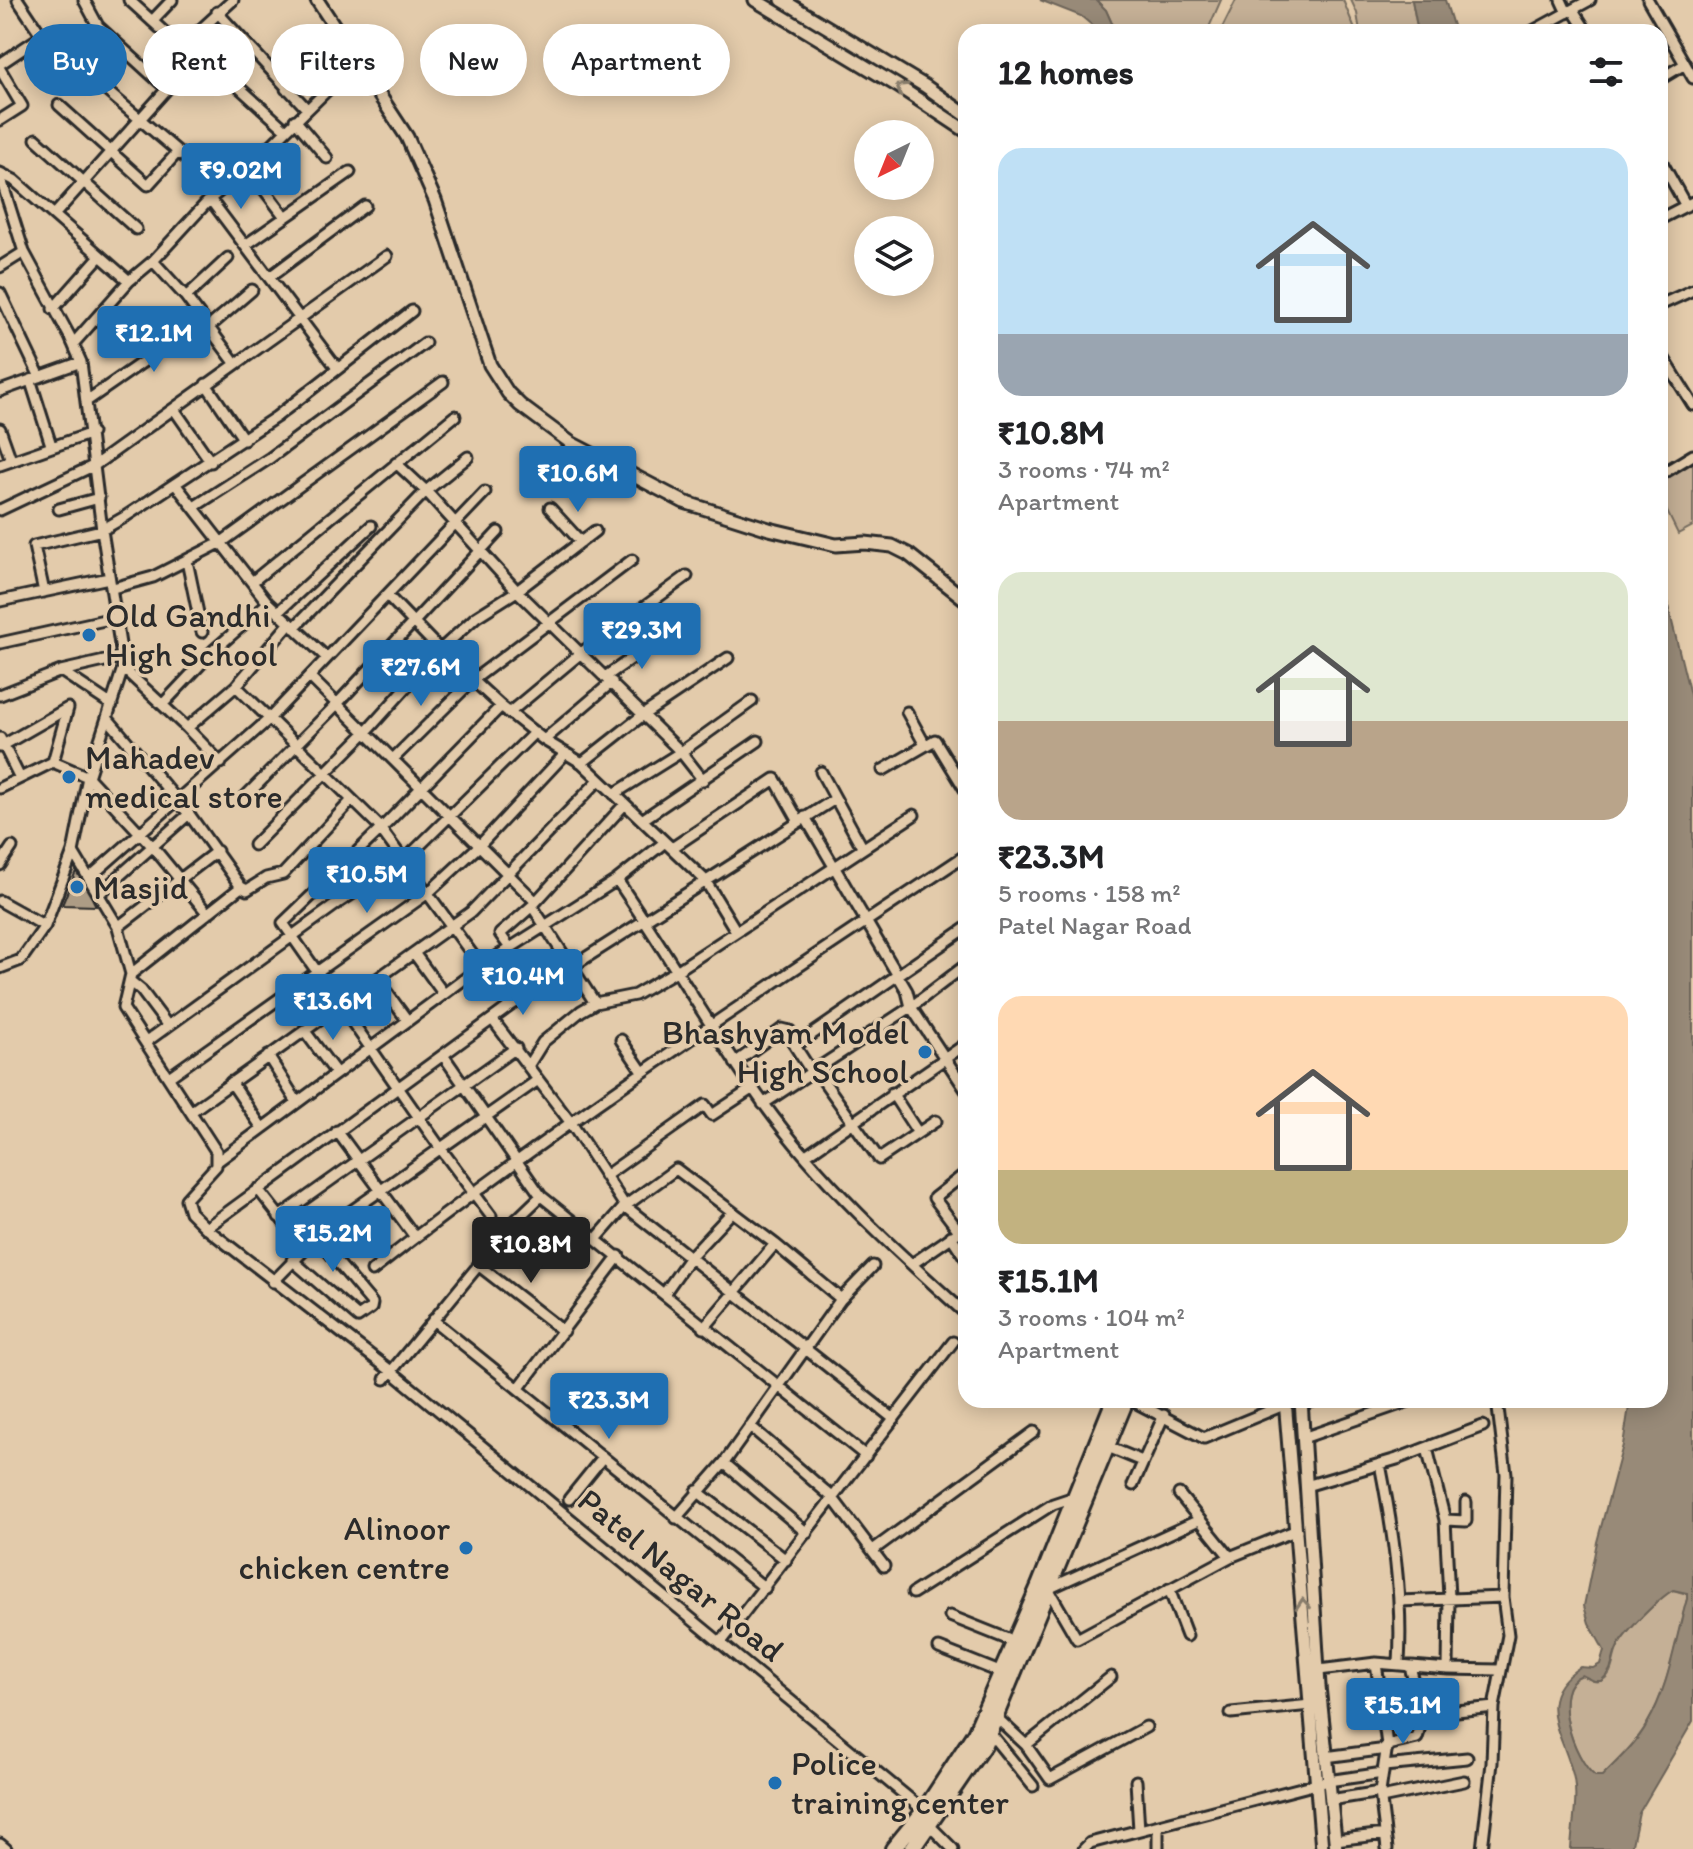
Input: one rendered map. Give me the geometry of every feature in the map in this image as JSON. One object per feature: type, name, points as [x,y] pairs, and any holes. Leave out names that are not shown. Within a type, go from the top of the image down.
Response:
[{"type":"main road","points":[[893,1849],[930,1819],[975,1733],[1111,1408]]},
{"type":"main road","points":[[912,1849],[989,1732],[1125,1408]]},
{"type":"street","points":[[18,0],[34,24]]},
{"type":"street","points":[[84,0],[98,26],[143,67]]},
{"type":"street","points":[[129,0],[156,24]]},
{"type":"street","points":[[152,21],[172,0]]},
{"type":"street","points":[[206,24],[233,0]]},
{"type":"street","points":[[317,0],[333,24]]},
{"type":"street","points":[[755,0],[958,126]]},
{"type":"street","points":[[782,0],[925,86],[958,109]]},
{"type":"street","points":[[1561,0],[1581,24]]},
{"type":"street","points":[[1546,24],[1590,0]]},
{"type":"street","points":[[1648,0],[1662,24]]},
{"type":"street","points":[[217,12],[271,72]]},
{"type":"street","points":[[1668,35],[1693,78]]},
{"type":"street","points":[[0,120],[22,106],[0,66],[24,49]]},
{"type":"street","points":[[1668,74],[1685,64]]},
{"type":"street","points":[[110,96],[222,189]]},
{"type":"street","points":[[55,214],[161,96]]},
{"type":"street","points":[[246,96],[286,130]]},
{"type":"street","points":[[293,96],[306,108]]},
{"type":"street","points":[[73,344],[129,281],[153,261],[210,199],[248,168],[319,96]]},
{"type":"street","points":[[381,96],[421,166],[490,365],[520,405],[571,443],[684,502],[769,529],[836,545],[865,543],[892,546],[908,554],[958,594]]},
{"type":"street","points":[[59,105],[148,185],[177,153]]},
{"type":"street","points":[[295,120],[327,158]]},
{"type":"street","points":[[36,139],[136,229]]},
{"type":"street","points":[[248,168],[285,217]]},
{"type":"street","points":[[1668,171],[1689,204],[1668,215]]},
{"type":"street","points":[[247,244],[350,172]]},
{"type":"street","points":[[0,174],[14,180],[55,214],[129,281]]},
{"type":"street","points":[[0,174],[24,252],[81,362],[122,662],[108,719],[88,777],[73,852],[45,926],[21,960],[0,968]]},
{"type":"street","points":[[210,199],[247,244],[337,368]]},
{"type":"street","points":[[271,276],[365,206]]},
{"type":"street","points":[[0,267],[24,252]]},
{"type":"street","points":[[53,309],[100,256]]},
{"type":"street","points":[[0,510],[95,465],[387,256]]},
{"type":"street","points":[[186,297],[228,258]]},
{"type":"street","points":[[153,261],[186,297],[236,364]]},
{"type":"street","points":[[88,400],[206,324],[252,290]]},
{"type":"street","points":[[1668,301],[1693,290]]},
{"type":"street","points":[[0,293],[35,380],[51,445]]},
{"type":"street","points":[[44,592],[34,546],[102,530],[176,485],[244,440],[412,311]]},
{"type":"street","points":[[194,507],[270,458],[425,343]]},
{"type":"street","points":[[0,391],[81,362]]},
{"type":"street","points":[[1668,365],[1693,405]]},
{"type":"street","points":[[1,597],[153,577],[187,561],[222,542],[443,382]]},
{"type":"street","points":[[206,384],[244,440]]},
{"type":"street","points":[[174,409],[211,462]]},
{"type":"street","points":[[252,582],[455,416]]},
{"type":"street","points":[[0,429],[11,460]]},
{"type":"street","points":[[0,465],[92,433]]},
{"type":"street","points":[[1668,470],[1693,455]]},
{"type":"street","points":[[187,728],[236,686],[426,491],[468,457]]},
{"type":"street","points":[[396,463],[426,491],[517,591],[681,752],[703,780]]},
{"type":"street","points":[[176,485],[268,603],[327,658]]},
{"type":"street","points":[[89,878],[268,720],[485,492]]},
{"type":"street","points":[[59,509],[99,498]]},
{"type":"street","points":[[550,508],[581,542]]},
{"type":"street","points":[[278,612],[371,526]]},
{"type":"street","points":[[254,845],[366,732],[440,650],[476,617],[517,591],[595,531]]},
{"type":"street","points":[[243,799],[498,532]]},
{"type":"street","points":[[393,759],[473,680],[547,621],[632,560]]},
{"type":"street","points":[[187,561],[202,632]]},
{"type":"street","points":[[491,1216],[283,923],[505,709],[687,576]]},
{"type":"street","points":[[387,595],[440,650],[505,709],[544,740],[582,763],[705,880],[736,931]]},
{"type":"street","points":[[163,704],[214,650],[268,603]]},
{"type":"street","points":[[0,643],[118,617]]},
{"type":"street","points":[[544,740],[608,680],[661,638]]},
{"type":"street","points":[[582,763],[643,715],[728,658]]},
{"type":"street","points":[[122,662],[221,763]]},
{"type":"street","points":[[0,695],[61,671],[122,662]]},
{"type":"street","points":[[61,671],[112,705]]},
{"type":"street","points":[[310,677],[507,873],[533,904],[595,1003],[610,1006],[678,970],[914,815]]},
{"type":"street","points":[[236,686],[381,829],[510,1006]]},
{"type":"street","points":[[614,794],[681,752],[752,701]]},
{"type":"street","points":[[0,788],[53,762],[68,708],[1,743],[20,778]]},
{"type":"street","points":[[907,712],[925,745]]},
{"type":"street","points":[[108,719],[189,814],[241,887],[247,890],[266,878],[283,874],[352,800]]},
{"type":"street","points":[[146,1042],[338,903],[405,860],[535,732]]},
{"type":"street","points":[[883,770],[935,740],[958,778]]},
{"type":"street","points":[[642,820],[758,741]]},
{"type":"street","points":[[169,1077],[428,893],[479,846],[566,753]]},
{"type":"street","points":[[53,762],[88,777],[153,847],[208,914]]},
{"type":"street","points":[[821,772],[862,847]]},
{"type":"street","points":[[73,852],[118,927],[130,978],[123,1008],[192,1111],[216,1151],[218,1161],[482,966],[775,779],[835,866],[907,991],[911,1007],[958,1078]]},
{"type":"street","points":[[192,1111],[471,912],[599,780]]},
{"type":"street","points":[[206,1228],[510,1006],[835,799]]},
{"type":"street","points":[[510,948],[500,934],[533,904],[625,804]]},
{"type":"street","points":[[99,894],[189,814]]},
{"type":"street","points":[[0,865],[12,847]]},
{"type":"street","points":[[118,927],[217,851]]},
{"type":"street","points":[[372,1271],[473,1192],[642,1071],[958,860]]},
{"type":"street","points":[[617,880],[763,1104],[806,1155],[958,1307]]},
{"type":"street","points":[[130,978],[241,887]]},
{"type":"street","points":[[0,901],[45,926]]},
{"type":"street","points":[[795,1046],[958,933]]},
{"type":"street","points":[[414,953],[443,993]]},
{"type":"street","points":[[763,1104],[911,1007],[958,971]]},
{"type":"street","points":[[130,978],[168,1026]]},
{"type":"street","points":[[377,979],[407,1020]]},
{"type":"street","points":[[528,1066],[543,1042],[595,1003]]},
{"type":"street","points":[[492,1019],[571,1123],[625,1206],[894,1419]]},
{"type":"street","points":[[735,1063],[782,1029],[790,1031],[795,1046],[879,1159],[936,1121]]},
{"type":"street","points":[[304,1030],[336,1073]]},
{"type":"street","points":[[621,1040],[642,1071]]},
{"type":"street","points":[[279,1217],[516,1048]]},
{"type":"street","points":[[806,1155],[958,1050]]},
{"type":"street","points":[[443,1055],[519,1160],[541,1196],[866,1456]]},
{"type":"street","points":[[268,1056],[297,1102]]},
{"type":"street","points":[[273,1282],[316,1237],[538,1080]]},
{"type":"street","points":[[231,1082],[262,1128]]},
{"type":"street","points":[[605,1176],[705,1105],[712,1115],[753,1088]]},
{"type":"street","points":[[892,1093],[918,1133]]},
{"type":"street","points":[[337,1131],[415,1237]]},
{"type":"street","name":"Patel Nagar Road","points":[[218,1161],[186,1199],[190,1212],[206,1228],[722,1641],[930,1819],[953,1849]]},
{"type":"street","points":[[597,1238],[625,1206],[676,1169],[841,1299]]},
{"type":"street","points":[[958,1179],[934,1198],[958,1230]]},
{"type":"street","points":[[258,1189],[304,1248]]},
{"type":"street","points":[[388,1375],[515,1221],[541,1196]]},
{"type":"street","points":[[664,1294],[690,1257],[732,1212]]},
{"type":"street","points":[[912,1264],[958,1232]]},
{"type":"street","points":[[292,1260],[358,1317],[371,1308],[372,1303],[316,1237]]},
{"type":"street","points":[[704,1328],[775,1244]]},
{"type":"street","points":[[519,1388],[619,1256]]},
{"type":"street","points":[[478,1265],[563,1331]]},
{"type":"street","points":[[676,1518],[724,1463],[841,1299],[873,1266]]},
{"type":"street","points":[[433,1320],[765,1588]]},
{"type":"street","points":[[722,1641],[953,1342]]},
{"type":"street","points":[[1147,1408],[1204,1438],[1272,1408]]},
{"type":"street","points":[[1287,1408],[1311,1705],[1322,1783],[1330,1800],[1336,1844],[1385,1834]]},
{"type":"street","points":[[1302,1408],[1325,1757],[1322,1849]]},
{"type":"street","points":[[1303,1438],[1389,1408]]},
{"type":"street","points":[[1482,1849],[1492,1763],[1494,1707],[1508,1635],[1503,1597],[1506,1474],[1498,1408]]},
{"type":"street","points":[[1133,1485],[1164,1415]]},
{"type":"street","points":[[750,1426],[832,1497],[884,1566]]},
{"type":"street","points":[[1306,1486],[1380,1464],[1483,1426]]},
{"type":"street","points":[[873,1550],[1034,1432]]},
{"type":"street","points":[[1108,1447],[1142,1461]]},
{"type":"street","points":[[1427,1448],[1445,1520],[1449,1597],[1448,1669]]},
{"type":"street","points":[[569,1499],[603,1457]]},
{"type":"street","points":[[724,1463],[807,1533]]},
{"type":"street","points":[[1380,1464],[1392,1523],[1399,1601],[1399,1663]]},
{"type":"street","points":[[697,1491],[786,1560]]},
{"type":"street","points":[[1179,1494],[1230,1557]]},
{"type":"street","points":[[913,1593],[1053,1504],[1074,1497]]},
{"type":"street","points":[[1445,1520],[1466,1521],[1466,1502]]},
{"type":"street","points":[[1199,1520],[1048,1589],[1077,1639],[1230,1557],[1297,1530]]},
{"type":"street","points":[[1169,1589],[1187,1636]]},
{"type":"street","points":[[1399,1601],[1503,1597]]},
{"type":"street","points":[[950,1616],[1015,1642]]},
{"type":"street","points":[[939,1648],[1002,1673]]},
{"type":"street","points":[[1376,1663],[1387,1747],[1380,1795],[1387,1849]]},
{"type":"street","points":[[1319,1670],[1399,1663],[1448,1669],[1499,1670]]},
{"type":"street","points":[[1325,1757],[1387,1747],[1417,1738],[1420,1715],[1410,1666]]},
{"type":"street","points":[[1026,1745],[1111,1677]]},
{"type":"street","points":[[1231,1713],[1311,1705]]},
{"type":"street","points":[[1420,1715],[1494,1707]]},
{"type":"street","points":[[996,1717],[1026,1745],[1050,1779],[1146,1727]]},
{"type":"street","points":[[989,1732],[1033,1786]]},
{"type":"street","points":[[1084,1849],[1090,1843],[1322,1783],[1467,1758]]},
{"type":"street","points":[[1136,1781],[1139,1830]]},
{"type":"street","points":[[1330,1800],[1464,1781]]},
{"type":"street","points":[[1158,1826],[1158,1849]]},
{"type":"street","points":[[0,1844],[6,1849]]},
{"type":"shaded area","points":[[1040,0],[1096,0],[1106,10],[1112,24],[1090,24],[1081,16]]},
{"type":"shaded area","points":[[1096,0],[1221,0],[1210,24],[1112,24],[1106,10]]},
{"type":"shaded area","points":[[1236,0],[1343,0],[1353,24],[1224,24]]},
{"type":"shaded area","points":[[1351,0],[1412,0],[1416,24],[1359,24]]},
{"type":"shaded area","points":[[1412,0],[1445,0],[1452,24],[1416,24]]},
{"type":"shaded area","points":[[1693,463],[1693,526],[1678,534],[1668,513],[1668,478]]},
{"type":"shaded area","points":[[1668,605],[1693,707],[1693,1721],[1639,1813],[1631,1849],[1571,1849],[1574,1779],[1554,1719],[1553,1705],[1556,1692],[1565,1679],[1580,1667],[1593,1668],[1600,1664],[1604,1650],[1589,1623],[1584,1606],[1597,1542],[1623,1445],[1629,1408],[1668,1408]],"holes":[[[1673,1590],[1687,1593],[1655,1710],[1626,1752],[1602,1776],[1595,1776],[1579,1755],[1568,1724],[1567,1694],[1572,1682],[1582,1675],[1601,1681],[1609,1672],[1622,1640],[1643,1615]]]},
{"type":"shaded area","points":[[1673,1590],[1687,1594],[1687,1599],[1655,1710],[1626,1752],[1602,1776],[1595,1776],[1579,1755],[1573,1740],[1568,1724],[1567,1693],[1572,1682],[1582,1675],[1591,1680],[1605,1679],[1626,1635]]},
{"type":"building","name":"Masjid","points":[[76,871],[92,898],[96,906],[62,905]]},
{"type":"place","name":"Old Gandhi High School","points":[[89,635]]},
{"type":"place","name":"Mahadev medical store","points":[[69,777]]},
{"type":"place","name":"Masjid","points":[[77,887]]},
{"type":"place","name":"Bhashyam Model High School","points":[[925,1052]]},
{"type":"place","name":"Alinoor chicken centre","points":[[466,1548]]},
{"type":"place","name":"Police training center","points":[[775,1783]]}]
